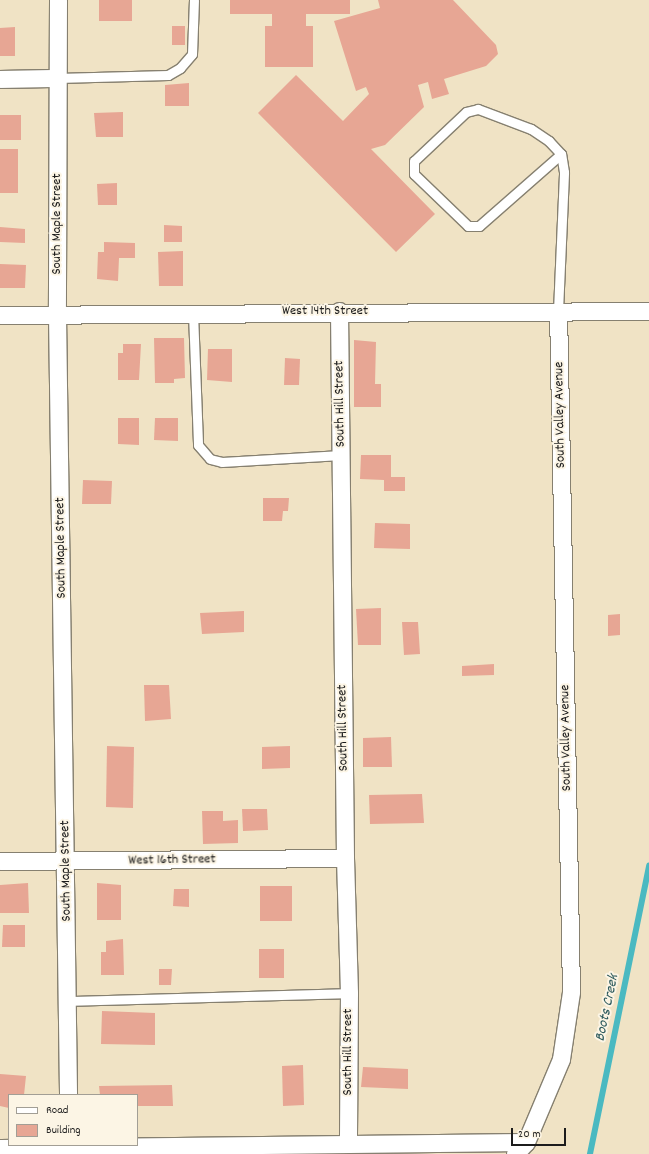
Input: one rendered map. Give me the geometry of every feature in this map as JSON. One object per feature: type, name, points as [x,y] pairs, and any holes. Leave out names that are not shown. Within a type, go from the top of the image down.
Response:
[{"type":"street","name":"South Maple Street","points":[[58,0],[57,314],[68,1001],[68,1094]]},
{"type":"street","points":[[0,79],[57,78]]},
{"type":"street","name":"West 14th Street","points":[[0,315],[339,311],[649,311]]},
{"type":"street","name":"South Hill Street","points":[[339,311],[344,858],[349,993],[348,1144]]},
{"type":"street","name":"South Valley Avenue","points":[[521,1148],[562,1059],[571,992],[558,311]]},
{"type":"street","name":"West 16th Street","points":[[0,861],[66,862],[344,858]]},
{"type":"street","points":[[138,1146],[348,1144],[521,1148]]},
{"type":"street","points":[[0,1148],[68,1146]]},
{"type":"lane","points":[[57,78],[168,75],[180,68],[192,54],[194,0]]},
{"type":"lane","points":[[558,311],[564,172],[561,154],[549,141],[531,128],[478,109],[466,112],[414,161],[414,174],[468,226],[479,226],[561,154]]},
{"type":"lane","points":[[193,313],[198,445],[210,459],[222,462],[341,455]]},
{"type":"lane","points":[[68,1001],[349,993]]},
{"type":"building","points":[[99,0],[132,0],[132,21],[99,21]]},
{"type":"building","points":[[230,0],[350,0],[350,14],[306,14],[306,26],[313,26],[313,67],[265,67],[265,26],[272,26],[272,14],[230,14]]},
{"type":"building","points":[[378,0],[453,0],[496,45],[498,54],[486,66],[444,79],[449,94],[432,99],[428,82],[418,85],[424,107],[385,145],[371,149],[435,214],[396,252],[258,113],[296,75],[343,121],[369,94],[366,87],[356,91],[334,21],[380,8]]},
{"type":"building","points":[[172,26],[185,26],[185,45],[172,45]]},
{"type":"building","points":[[15,27],[15,56],[0,56],[0,28]]},
{"type":"building","points":[[189,83],[189,106],[165,106],[165,85]]},
{"type":"building","points":[[123,112],[123,137],[96,137],[94,113]]},
{"type":"building","points":[[0,115],[21,115],[21,140],[0,140]]},
{"type":"building","points":[[0,149],[18,149],[18,193],[0,193]]},
{"type":"building","points":[[117,183],[117,205],[98,205],[97,184]]},
{"type":"building","points":[[164,225],[182,226],[182,242],[164,242]]},
{"type":"building","points":[[0,227],[25,229],[25,243],[0,242]]},
{"type":"building","points":[[104,242],[135,243],[135,258],[119,258],[118,281],[97,279],[98,252],[104,252]]},
{"type":"building","points":[[183,251],[183,286],[159,286],[158,252]]},
{"type":"building","points":[[0,264],[26,265],[25,288],[0,288]]},
{"type":"building","points":[[154,338],[184,338],[185,378],[174,379],[174,383],[155,383]]},
{"type":"building","points":[[354,340],[376,342],[375,384],[381,384],[381,407],[354,407]]},
{"type":"building","points":[[123,344],[141,344],[139,380],[118,380],[118,353],[123,353]]},
{"type":"building","points":[[208,349],[232,349],[232,382],[207,380]]},
{"type":"building","points":[[285,358],[300,359],[299,385],[284,385]]},
{"type":"building","points":[[118,418],[139,418],[139,445],[118,444]]},
{"type":"building","points":[[155,418],[178,418],[178,441],[154,440]]},
{"type":"building","points":[[361,455],[391,455],[391,477],[405,477],[405,491],[384,491],[384,480],[360,479]]},
{"type":"building","points":[[83,480],[112,481],[111,504],[82,504]]},
{"type":"building","points":[[263,498],[289,498],[288,511],[283,511],[282,521],[263,521]]},
{"type":"building","points":[[375,523],[410,524],[410,549],[374,548]]},
{"type":"building","points":[[381,608],[381,645],[358,645],[356,609]]},
{"type":"building","points":[[244,611],[244,632],[202,634],[200,613]]},
{"type":"building","points":[[620,614],[620,635],[608,636],[608,615]]},
{"type":"building","points":[[402,622],[418,622],[420,654],[404,655]]},
{"type":"building","points":[[494,664],[494,675],[462,676],[462,666]]},
{"type":"building","points":[[144,685],[169,685],[171,719],[145,721]]},
{"type":"building","points":[[391,737],[392,767],[363,767],[363,738]]},
{"type":"building","points":[[107,746],[134,747],[133,808],[106,807]]},
{"type":"building","points":[[290,746],[290,768],[262,769],[262,747]]},
{"type":"building","points":[[422,794],[424,823],[370,824],[369,795]]},
{"type":"building","points":[[242,809],[267,809],[268,830],[243,831]]},
{"type":"building","points":[[202,811],[223,811],[223,821],[238,820],[238,843],[203,844]]},
{"type":"building","points":[[28,883],[29,913],[0,913],[0,885]]},
{"type":"building","points":[[97,883],[121,885],[121,920],[97,920]]},
{"type":"building","points":[[260,886],[292,886],[292,921],[260,921]]},
{"type":"building","points":[[174,889],[189,889],[189,907],[173,906]]},
{"type":"building","points":[[3,925],[25,925],[25,947],[2,947]]},
{"type":"building","points":[[123,939],[124,975],[101,975],[101,952],[106,952],[106,941]]},
{"type":"building","points":[[259,949],[284,949],[284,978],[259,978]]},
{"type":"building","points":[[159,969],[172,969],[171,985],[159,985]]},
{"type":"building","points":[[102,1011],[155,1013],[155,1045],[101,1044]]},
{"type":"building","points":[[303,1065],[304,1105],[283,1106],[282,1066]]},
{"type":"building","points":[[363,1067],[408,1069],[408,1089],[361,1087]]},
{"type":"building","points":[[0,1074],[26,1076],[24,1094],[8,1094],[8,1108],[0,1106]]},
{"type":"building","points":[[172,1085],[173,1106],[138,1106],[138,1094],[100,1094],[99,1086]]},
{"type":"waterway","name":"Boots Creek","points":[[590,1154],[649,866]]}]
